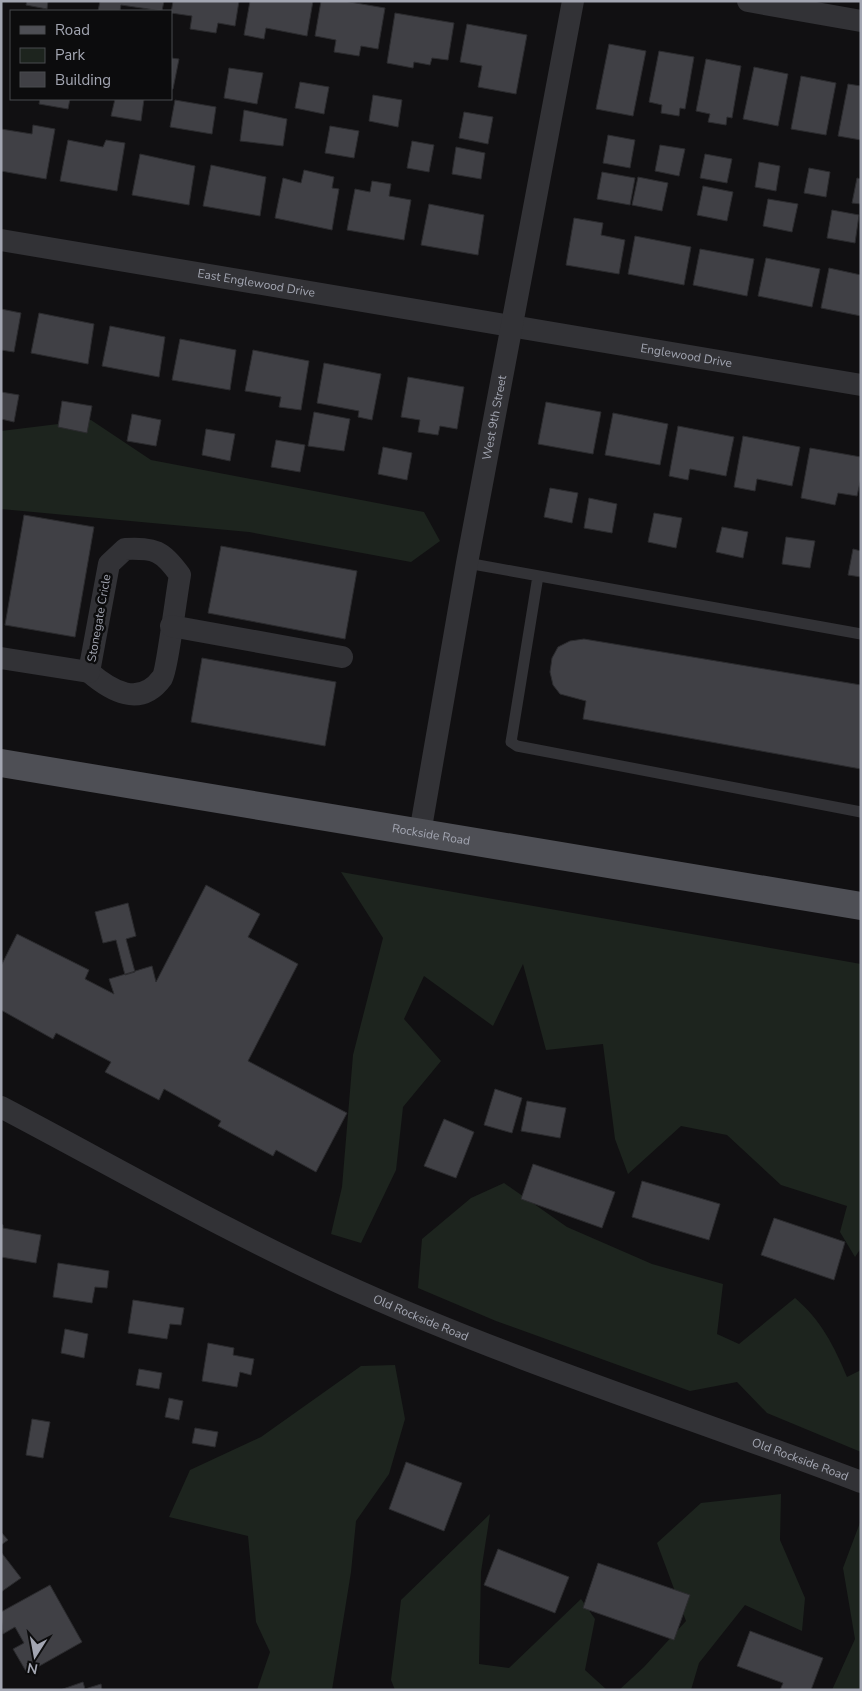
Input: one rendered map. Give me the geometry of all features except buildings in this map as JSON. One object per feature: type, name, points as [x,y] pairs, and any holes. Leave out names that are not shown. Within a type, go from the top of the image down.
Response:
[{"type":"main road","name":"Rockside Road","points":[[1,763],[861,906]]},
{"type":"street","name":"West 9th Street","points":[[420,833],[466,563],[572,1]]},
{"type":"street","points":[[748,1],[861,21]]},
{"type":"street","name":"East Englewood Drive","points":[[1,240],[511,325]]},
{"type":"street","name":"Englewood Drive","points":[[511,325],[861,385]]},
{"type":"street","name":"Stonegate Cricle","points":[[124,549],[146,549],[166,556],[180,575],[163,677],[148,692],[126,694],[106,687],[89,672],[109,564],[124,549]]},
{"type":"street","points":[[171,626],[342,657]]},
{"type":"street","points":[[1,658],[89,672]]},
{"type":"street","name":"Old Rockside Road","points":[[1,1107],[247,1238],[359,1292],[481,1342],[861,1482]]},
{"type":"lane","points":[[466,563],[861,634]]},
{"type":"lane","points":[[538,576],[511,742],[517,746],[861,812]]},
{"type":"green space","points":[[91,420],[151,460],[424,512],[440,541],[411,562],[249,532],[1,509],[1,431]]},
{"type":"green space","points":[[341,872],[861,964],[861,1248],[855,1257],[840,1232],[847,1206],[781,1185],[727,1135],[681,1126],[628,1174],[615,1139],[603,1044],[546,1050],[523,964],[493,1026],[424,976],[404,1019],[441,1061],[403,1107],[396,1170],[361,1243],[331,1234],[342,1187],[353,1055],[383,938]]},
{"type":"green space","points":[[504,1183],[567,1227],[652,1264],[723,1284],[717,1334],[739,1344],[795,1298],[812,1315],[826,1334],[847,1377],[861,1370],[861,1452],[767,1413],[737,1382],[690,1391],[496,1321],[418,1288],[422,1239],[471,1198]]},
{"type":"green space","points":[[395,1365],[405,1419],[389,1474],[356,1521],[351,1572],[332,1690],[257,1690],[270,1652],[256,1622],[248,1536],[169,1517],[190,1470],[261,1437],[361,1366]]},
{"type":"green space","points":[[781,1494],[780,1540],[805,1598],[802,1631],[745,1605],[699,1663],[691,1690],[619,1690],[644,1667],[686,1621],[657,1543],[701,1503]]},
{"type":"green space","points":[[490,1514],[481,1572],[479,1664],[509,1668],[581,1599],[595,1619],[585,1670],[607,1690],[395,1690],[391,1680],[401,1600]]},
{"type":"green space","points":[[861,1520],[861,1690],[832,1690],[855,1639],[843,1568]]}]
